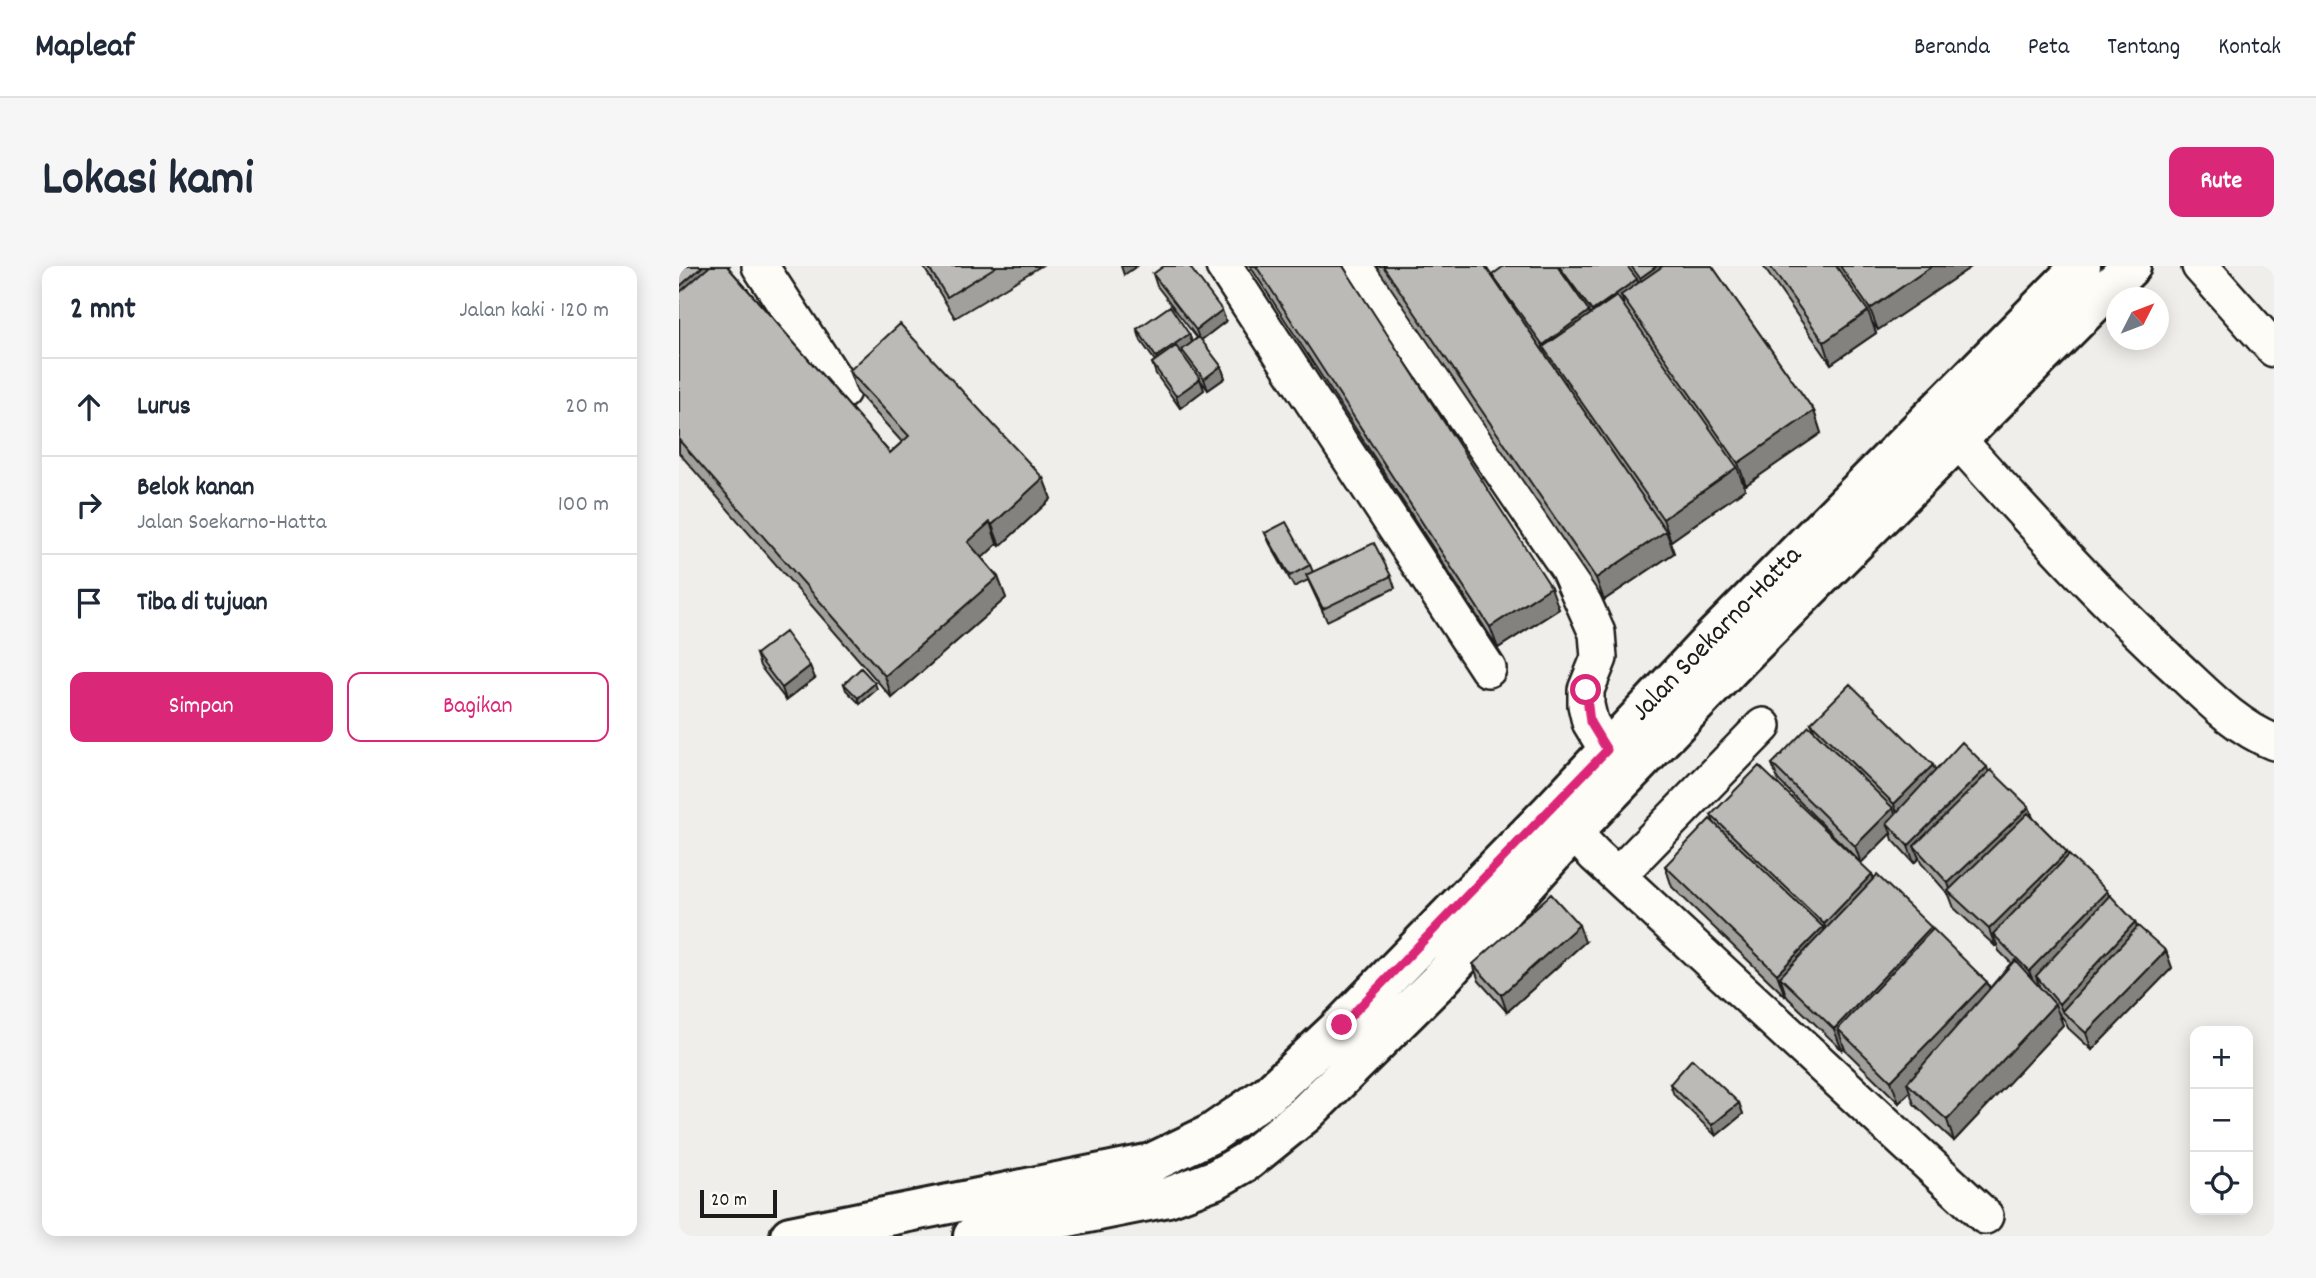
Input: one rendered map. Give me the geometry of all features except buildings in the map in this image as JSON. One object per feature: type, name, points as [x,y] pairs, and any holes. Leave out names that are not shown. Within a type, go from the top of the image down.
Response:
[{"type":"main road","name":"Jalan Soekarno-Hatta","points":[[790,1236],[1151,1163],[1211,1135],[1269,1094],[1342,1025],[1540,822],[1712,639],[2081,266]]},
{"type":"main road","name":"Jalan Soekarno-Hatta","points":[[973,1236],[1168,1197],[1216,1179],[1247,1161],[1305,1114],[1439,981],[1573,832],[1742,656],[2131,266]]},
{"type":"street","points":[[760,266],[842,391]]},
{"type":"street","points":[[1224,266],[1488,669]]},
{"type":"street","points":[[1362,266],[1568,568],[1597,633],[1599,658],[1586,690],[1586,705],[1590,722],[1607,750]]},
{"type":"street","points":[[2200,266],[2274,349]]},
{"type":"street","points":[[1959,441],[2133,628],[2226,714],[2262,738],[2274,742]]},
{"type":"street","points":[[1618,875],[1763,726]]},
{"type":"street","points":[[1573,832],[1985,1216]]},
{"type":"route","points":[[1342,1025],[1607,750],[1590,722],[1586,690]]}]
